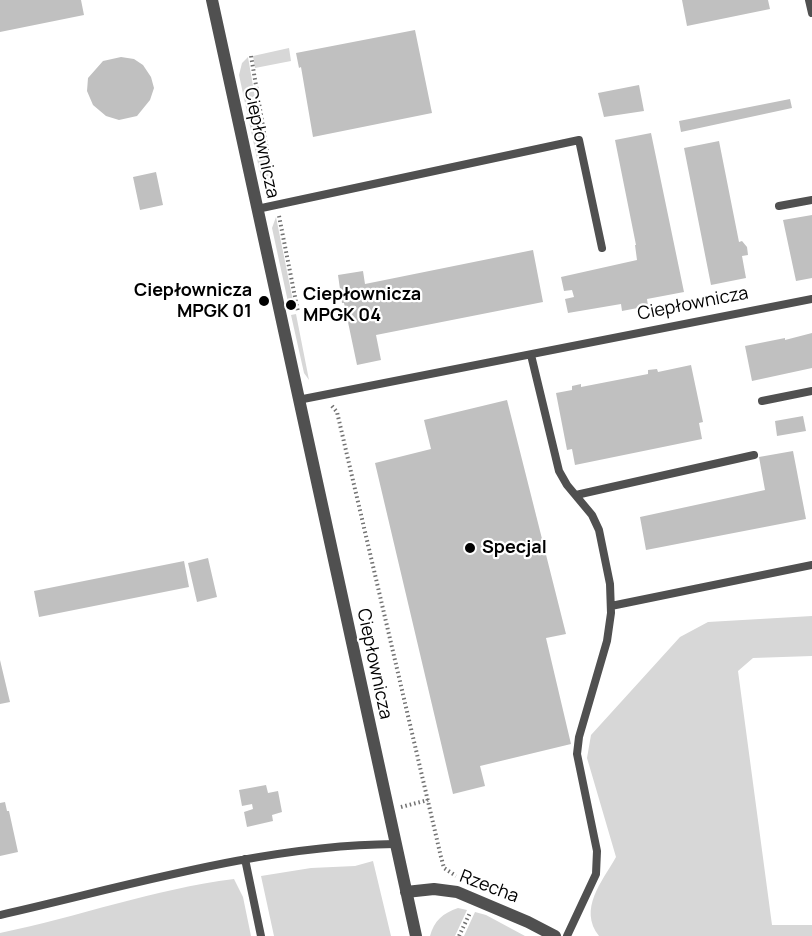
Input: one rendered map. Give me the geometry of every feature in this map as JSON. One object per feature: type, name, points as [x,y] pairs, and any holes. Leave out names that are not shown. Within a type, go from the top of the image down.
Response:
[{"type":"street","name":"Ciepłownicza","points":[[213,1],[416,936]]},
{"type":"street","name":"Rzecha","points":[[406,892],[434,889],[457,892],[477,899],[555,936]]},
{"type":"lane","points":[[809,0],[812,13]]},
{"type":"lane","points":[[257,209],[579,140],[602,248]]},
{"type":"lane","points":[[779,206],[812,200]]},
{"type":"lane","name":"Ciepłownicza","points":[[298,400],[812,299]]},
{"type":"lane","points":[[531,355],[559,471],[592,516],[599,530],[610,584],[611,606],[607,641],[579,736],[577,754],[597,851],[596,874],[567,936]]},
{"type":"lane","points":[[762,401],[812,391]]},
{"type":"lane","points":[[576,495],[754,455]]},
{"type":"lane","points":[[611,606],[812,565]]},
{"type":"lane","points":[[0,915],[245,859],[310,849],[395,844]]},
{"type":"lane","points":[[245,859],[261,936]]},
{"type":"path","points":[[251,56],[274,191]]},
{"type":"path","points":[[279,215],[298,315]]},
{"type":"path","points":[[330,404],[337,412],[444,867],[463,879]]},
{"type":"path","points":[[397,808],[428,800]]},
{"type":"path","points":[[459,936],[477,899]]},
{"type":"shaded area","points":[[289,48],[291,61],[255,68],[253,56]]},
{"type":"shaded area","points":[[248,57],[271,190],[262,182],[239,75],[242,63]]},
{"type":"shaded area","points":[[276,217],[293,301],[288,302],[272,228]]},
{"type":"shaded area","points":[[296,314],[309,380],[304,373],[291,315]]},
{"type":"shaded area","points":[[812,616],[812,656],[753,658],[738,671],[772,925],[812,925],[812,936],[599,936],[593,926],[591,906],[599,886],[616,857],[587,758],[591,735],[680,637],[708,622]]},
{"type":"shaded area","points":[[373,861],[391,936],[274,936],[261,876],[311,868],[355,866]]},
{"type":"shaded area","points":[[234,879],[243,897],[251,936],[0,936],[0,933],[145,896]]},
{"type":"shaded area","points":[[458,908],[467,910],[455,936],[430,936],[440,918]]},
{"type":"shaded area","points":[[475,912],[486,915],[525,936],[464,936]]},
{"type":"building","points":[[0,0],[81,0],[84,15],[0,32]]},
{"type":"building","points":[[682,0],[768,0],[770,9],[687,26]]},
{"type":"building","points":[[415,30],[432,113],[313,137],[301,67],[299,68],[296,53]]},
{"type":"building","points":[[121,57],[134,59],[143,65],[151,77],[154,88],[150,100],[137,116],[119,120],[106,116],[93,105],[87,91],[88,78],[103,61]]},
{"type":"building","points":[[639,85],[644,111],[604,117],[598,93]]},
{"type":"building","points":[[790,99],[792,108],[681,132],[679,121]]},
{"type":"building","points":[[651,133],[684,292],[647,299],[648,306],[622,311],[621,304],[568,313],[565,299],[574,297],[572,290],[564,291],[561,277],[637,260],[615,140]]},
{"type":"building","points":[[719,141],[739,242],[742,241],[747,247],[748,255],[742,256],[746,278],[711,285],[684,148]]},
{"type":"building","points":[[156,172],[163,205],[140,210],[133,177]]},
{"type":"building","points":[[812,215],[812,278],[796,281],[783,220]]},
{"type":"building","points":[[533,250],[543,302],[376,335],[381,360],[357,365],[344,303],[342,303],[338,275],[363,271],[365,284]]},
{"type":"building","points":[[812,333],[812,368],[752,381],[745,346]]},
{"type":"building","points":[[691,365],[703,422],[699,423],[702,439],[575,465],[572,449],[567,450],[556,393],[572,390],[572,386],[581,384],[581,387],[648,374],[648,370],[657,369],[658,372]]},
{"type":"building","name":"Specjal","points":[[507,400],[566,634],[546,638],[571,744],[480,766],[485,786],[453,794],[375,463],[431,449],[424,420]]},
{"type":"building","points":[[803,416],[806,431],[777,436],[775,421]]},
{"type":"building","points":[[793,451],[806,519],[646,550],[640,517],[765,490],[759,457]]},
{"type":"building","points":[[208,558],[217,597],[197,602],[188,563]]},
{"type":"building","points":[[184,561],[189,587],[39,617],[34,591]]},
{"type":"building","points":[[0,660],[10,702],[0,704]]},
{"type":"building","points":[[266,785],[268,793],[278,791],[282,812],[272,815],[273,821],[247,827],[244,812],[253,809],[252,804],[242,806],[239,790]]},
{"type":"building","points":[[5,802],[18,852],[0,856],[0,803]]},
{"type":"place","name":"Ciepłownicza MPGK 01","points":[[264,301]]},
{"type":"place","name":"Ciepłownicza MPGK 04","points":[[291,305]]},
{"type":"place","name":"Specjal","points":[[470,548]]}]
